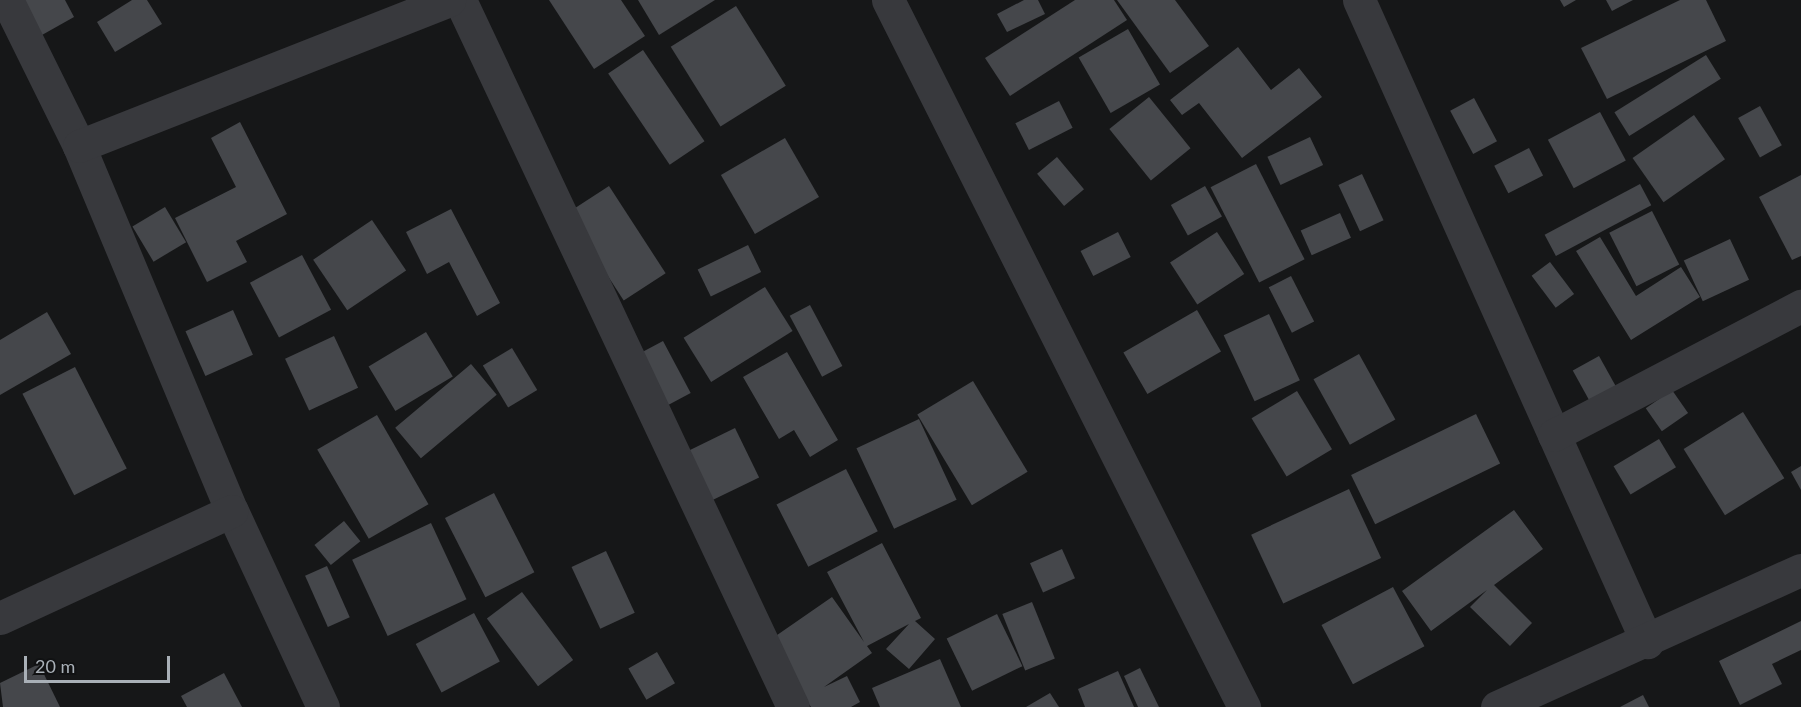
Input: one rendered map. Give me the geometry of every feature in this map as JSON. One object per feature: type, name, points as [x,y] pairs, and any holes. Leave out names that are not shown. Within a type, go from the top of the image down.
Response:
[{"type":"street","points":[[7,0],[79,146],[232,511],[323,707]]},
{"type":"street","points":[[79,146],[449,0]]},
{"type":"street","points":[[459,0],[793,707]]},
{"type":"street","points":[[888,0],[1244,707]]},
{"type":"street","points":[[1359,0],[1647,642]]},
{"type":"street","points":[[1554,435],[1801,306]]},
{"type":"street","points":[[0,618],[232,511]]},
{"type":"street","points":[[1497,707],[1647,642],[1801,570]]},
{"type":"building","points":[[22,0],[65,0],[74,17],[42,35]]},
{"type":"building","points":[[132,0],[147,0],[162,24],[115,52],[97,22]]},
{"type":"building","points":[[549,0],[621,0],[645,36],[594,69]]},
{"type":"building","points":[[638,0],[715,0],[659,35]]},
{"type":"building","points":[[1024,0],[1038,0],[1045,14],[1007,32],[997,14]]},
{"type":"building","points":[[1075,0],[1114,0],[1127,20],[1010,96],[985,58]]},
{"type":"building","points":[[1117,0],[1175,0],[1209,46],[1170,73]]},
{"type":"building","points":[[1560,0],[1576,0],[1564,7]]},
{"type":"building","points":[[1606,0],[1633,0],[1612,11]]},
{"type":"building","points":[[1680,0],[1706,0],[1726,41],[1607,99],[1581,48]]},
{"type":"building","points":[[736,6],[786,86],[721,127],[671,47]]},
{"type":"building","points":[[1128,29],[1160,84],[1111,113],[1079,58]]},
{"type":"building","points":[[1238,47],[1271,90],[1299,68],[1322,97],[1242,158],[1199,103],[1182,115],[1170,100]]},
{"type":"building","points":[[643,50],[705,141],[670,165],[608,73]]},
{"type":"building","points":[[1706,55],[1721,79],[1629,136],[1614,112]]},
{"type":"building","points":[[1149,97],[1191,148],[1151,180],[1109,129]]},
{"type":"building","points":[[1474,98],[1497,141],[1473,154],[1450,111]]},
{"type":"building","points":[[1059,101],[1073,128],[1029,150],[1015,123]]},
{"type":"building","points":[[1760,106],[1782,145],[1760,157],[1738,118]]},
{"type":"building","points":[[1600,112],[1626,161],[1574,188],[1548,140]]},
{"type":"building","points":[[1694,115],[1725,159],[1664,202],[1633,158]]},
{"type":"building","points":[[240,122],[287,214],[236,241],[247,262],[207,282],[175,218],[236,187],[211,138]]},
{"type":"building","points":[[1310,137],[1323,165],[1281,185],[1267,157]]},
{"type":"building","points":[[785,138],[819,197],[755,234],[721,175]]},
{"type":"building","points":[[1529,148],[1543,176],[1508,193],[1494,166]]},
{"type":"building","points":[[1057,157],[1084,189],[1064,206],[1037,174]]},
{"type":"building","points":[[1256,164],[1305,259],[1259,282],[1211,187]]},
{"type":"building","points":[[1362,174],[1384,220],[1360,231],[1338,185]]},
{"type":"building","points":[[1801,175],[1801,256],[1792,260],[1759,197]]},
{"type":"building","points":[[1640,184],[1651,205],[1556,256],[1545,235]]},
{"type":"building","points":[[609,186],[666,273],[624,300],[567,213]]},
{"type":"building","points":[[1205,186],[1222,217],[1188,236],[1171,205]]},
{"type":"building","points":[[165,207],[186,242],[154,262],[132,227]]},
{"type":"building","points":[[451,209],[500,303],[477,316],[449,262],[427,274],[406,232]]},
{"type":"building","points":[[1652,211],[1679,264],[1636,286],[1609,233]]},
{"type":"building","points":[[1340,213],[1351,238],[1312,255],[1301,230]]},
{"type":"building","points":[[372,220],[406,271],[347,310],[313,260]]},
{"type":"building","points":[[1118,232],[1131,257],[1093,276],[1081,251]]},
{"type":"building","points":[[1217,232],[1244,274],[1197,304],[1170,262]]},
{"type":"building","points":[[1600,237],[1636,296],[1681,267],[1700,297],[1631,340],[1576,251]]},
{"type":"building","points":[[1730,239],[1749,280],[1703,301],[1684,261]]},
{"type":"building","points":[[748,245],[761,272],[711,297],[698,270]]},
{"type":"building","points":[[302,255],[331,310],[279,337],[250,283]]},
{"type":"building","points":[[1550,262],[1574,294],[1556,308],[1532,276]]},
{"type":"building","points":[[1291,276],[1314,321],[1292,333],[1269,287]]},
{"type":"building","points":[[765,287],[793,331],[711,382],[684,338]]},
{"type":"building","points":[[810,305],[842,366],[822,377],[790,316]]},
{"type":"building","points":[[233,310],[253,355],[205,376],[185,331]]},
{"type":"building","points":[[1197,310],[1221,352],[1147,394],[1123,352]]},
{"type":"building","points":[[47,312],[71,354],[0,395],[0,340]]},
{"type":"building","points":[[1269,314],[1300,380],[1255,401],[1224,335]]},
{"type":"building","points":[[426,332],[453,377],[395,411],[369,367]]},
{"type":"building","points":[[334,336],[358,388],[309,410],[285,359]]},
{"type":"building","points":[[663,341],[691,393],[668,405],[640,353]]},
{"type":"building","points":[[512,348],[537,390],[508,408],[483,366]]},
{"type":"building","points":[[787,352],[838,440],[810,457],[794,430],[779,439],[743,377]]},
{"type":"building","points":[[1359,354],[1395,420],[1350,445],[1314,379]]},
{"type":"building","points":[[1599,356],[1622,397],[1596,412],[1573,371]]},
{"type":"building","points":[[471,364],[497,395],[421,458],[395,428]]},
{"type":"building","points":[[75,367],[127,469],[74,495],[22,394]]},
{"type":"building","points":[[973,381],[1028,472],[972,505],[917,414]]},
{"type":"building","points":[[1672,390],[1688,413],[1662,431],[1646,408]]},
{"type":"building","points":[[1297,391],[1332,449],[1287,477],[1252,418]]},
{"type":"building","points":[[1743,412],[1784,478],[1725,515],[1684,449]]},
{"type":"building","points":[[1476,414],[1500,463],[1375,524],[1351,475]]},
{"type":"building","points":[[377,415],[429,504],[369,539],[317,450]]},
{"type":"building","points":[[919,419],[957,500],[894,529],[856,448]]},
{"type":"building","points":[[735,428],[759,477],[711,501],[686,452]]},
{"type":"building","points":[[1659,439],[1676,467],[1631,495],[1614,466]]},
{"type":"building","points":[[1801,466],[1801,490],[1791,472]]},
{"type":"building","points":[[846,469],[878,531],[808,567],[777,504]]},
{"type":"building","points":[[1349,489],[1381,558],[1283,604],[1251,535]]},
{"type":"building","points":[[494,493],[534,572],[485,597],[445,518]]},
{"type":"building","points":[[1514,510],[1543,549],[1494,585],[1532,623],[1510,646],[1470,607],[1487,590],[1431,631],[1402,591]]},
{"type":"building","points":[[344,521],[360,541],[331,565],[314,545]]},
{"type":"building","points":[[431,523],[466,599],[388,636],[352,560]]},
{"type":"building","points":[[882,543],[921,618],[915,621],[935,639],[909,669],[886,649],[909,624],[867,646],[872,653],[824,687],[847,676],[860,702],[851,707],[811,707],[767,642],[832,597],[864,642],[827,572]]},
{"type":"building","points":[[1062,549],[1075,578],[1043,592],[1030,563]]},
{"type":"building","points":[[606,551],[635,613],[600,629],[572,567]]},
{"type":"building","points":[[327,566],[350,617],[328,627],[305,576]]},
{"type":"building","points":[[1393,587],[1424,646],[1353,684],[1321,625]]},
{"type":"building","points":[[522,592],[573,660],[538,686],[487,618]]},
{"type":"building","points":[[1032,602],[1055,659],[1025,671],[1002,614]]},
{"type":"building","points":[[474,613],[500,662],[442,693],[416,644]]},
{"type":"building","points":[[997,614],[1022,666],[972,691],[947,639]]},
{"type":"building","points":[[1801,621],[1801,650],[1772,664],[1782,684],[1740,705],[1719,661]]},
{"type":"building","points":[[657,652],[675,683],[646,700],[628,668]]},
{"type":"building","points":[[940,659],[961,707],[880,707],[872,688]]},
{"type":"building","points":[[39,664],[60,707],[3,707],[0,683]]},
{"type":"building","points":[[1140,668],[1159,707],[1138,707],[1124,676]]},
{"type":"building","points":[[1118,671],[1134,707],[1085,707],[1078,689]]},
{"type":"building","points":[[224,673],[242,707],[187,707],[181,696]]},
{"type":"building","points":[[1050,693],[1059,707],[1026,707]]},
{"type":"building","points":[[1643,695],[1649,707],[1620,707]]}]
